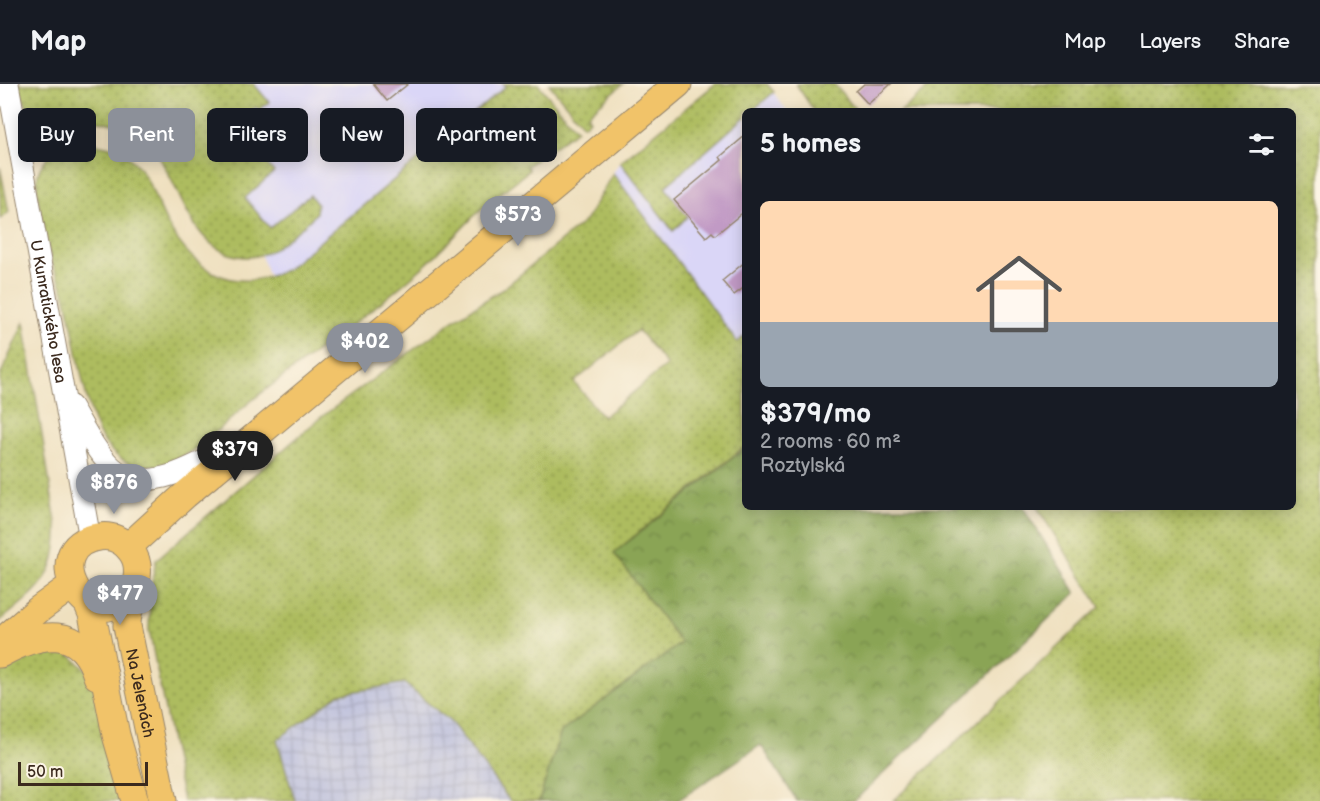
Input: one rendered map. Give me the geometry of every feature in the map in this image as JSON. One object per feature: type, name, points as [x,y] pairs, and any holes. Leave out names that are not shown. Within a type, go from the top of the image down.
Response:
[{"type":"main road","points":[[90,539],[105,536],[116,539],[128,547],[256,435],[678,84]]},
{"type":"main road","name":"Na Jelenách","points":[[90,539],[74,552],[69,563],[79,594],[92,614],[116,735],[135,801]]},
{"type":"main road","name":"Na Jelenách","points":[[128,547],[137,565],[134,587],[126,612],[127,626],[163,801]]},
{"type":"main road","points":[[0,643],[38,610],[79,594],[97,606],[119,603],[134,587]]},
{"type":"main road","points":[[0,654],[26,640],[46,635],[64,638],[76,644],[93,664],[116,735]]},
{"type":"street","name":"U Kunratického lesa","points":[[8,84],[90,539]]},
{"type":"street","points":[[64,396],[106,460],[118,472],[134,478],[161,478],[256,435]]},
{"type":"shaded area","points":[[193,84],[503,84],[506,87],[481,108],[416,108],[416,161],[286,269],[270,278],[224,162],[308,162],[308,108],[207,108],[207,119]]},
{"type":"shaded area","points":[[715,84],[767,84],[785,108],[742,108],[742,339],[737,343],[613,173],[620,162]]},
{"type":"shaded area","points":[[404,683],[452,723],[510,801],[295,801],[277,740],[339,694]]},
{"type":"green space","points":[[18,84],[254,84],[269,102],[262,108],[207,108],[207,162],[266,162],[274,172],[245,198],[270,228],[310,195],[317,204],[316,213],[295,233],[264,254],[244,257],[223,252],[207,240],[194,224],[161,162],[195,162],[195,108],[108,108],[108,123],[96,121],[96,108],[29,108],[22,97]]},
{"type":"green space","points":[[503,84],[538,84],[577,130],[557,144],[557,108],[480,108],[505,87]]},
{"type":"green space","points":[[549,84],[560,84],[563,88],[561,84],[623,84],[587,115],[590,120],[583,125]]},
{"type":"green space","points":[[715,84],[767,84],[774,92],[755,108],[742,108],[742,120],[665,187],[688,216],[673,231],[620,162]]},
{"type":"green space","points":[[796,84],[834,84],[854,108],[812,108]]},
{"type":"green space","points":[[933,84],[1320,84],[1320,801],[893,801],[1100,607],[1039,510],[1296,510],[1296,108],[905,108]]},
{"type":"green space","points":[[96,144],[108,147],[108,162],[134,162],[136,164],[150,185],[168,225],[191,256],[204,267],[218,275],[250,280],[268,277],[287,269],[416,161],[533,162],[527,166],[529,170],[478,212],[436,255],[361,318],[255,398],[202,444],[187,454],[156,466],[139,466],[124,461],[106,445],[98,431],[82,376],[65,295],[50,257],[44,231],[37,192],[40,169],[44,162],[96,162]]},
{"type":"green space","points":[[0,167],[9,212],[0,219]]},
{"type":"green space","points":[[613,173],[737,342],[742,338],[742,448],[614,553],[681,643],[561,732],[539,801],[510,801],[452,723],[404,683],[339,694],[277,740],[295,801],[183,801],[149,630],[150,596],[156,560],[320,418],[455,319],[503,289],[586,220]],"holes":[[[638,330],[667,365],[603,417],[574,382]]]},
{"type":"green space","points":[[24,322],[57,529],[56,546],[49,572],[42,583],[0,621],[0,376]]},
{"type":"green space","points":[[742,450],[742,510],[1025,510],[1076,593],[854,801],[797,801],[761,745],[677,801],[539,801],[561,732],[681,643],[614,553]]},
{"type":"green space","points":[[59,645],[91,674],[123,801],[0,801],[0,664]]},
{"type":"building","points":[[373,84],[408,84],[387,101]]},
{"type":"building","points":[[864,84],[891,84],[868,104],[856,91]]},
{"type":"building","points":[[742,138],[742,213],[715,235],[712,232],[706,237],[674,200],[722,160],[720,157]]},
{"type":"building","points":[[742,264],[742,289],[734,295],[722,281]]}]
